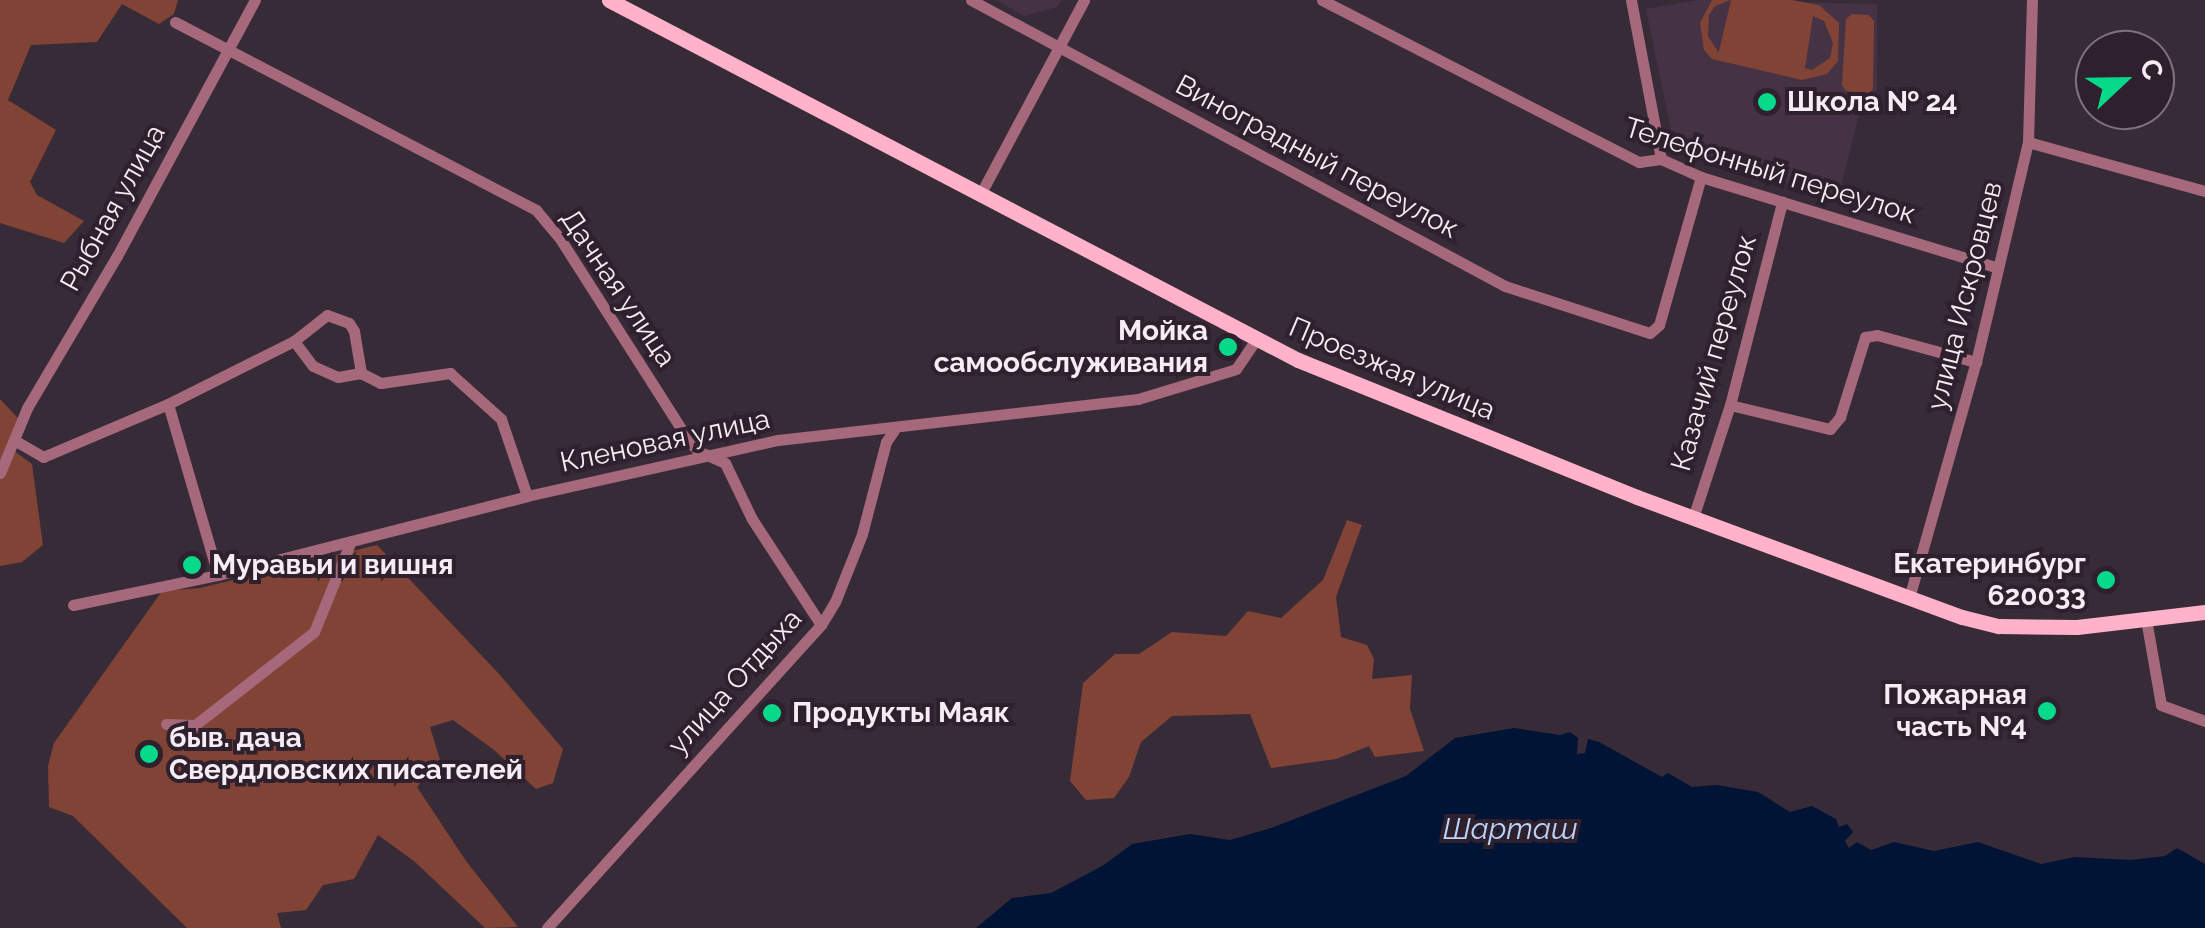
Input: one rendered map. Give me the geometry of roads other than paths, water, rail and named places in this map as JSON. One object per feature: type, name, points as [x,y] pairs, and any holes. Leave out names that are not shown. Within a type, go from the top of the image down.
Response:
[{"type":"main road","name":"Проезжая улица","points":[[609,0],[1257,338],[1407,406],[1693,518],[1910,598],[1999,626],[2077,627],[2205,612]]},
{"type":"main road","points":[[626,0],[658,24]]},
{"type":"street","name":"Рыбная улица","points":[[0,473],[27,408],[254,0]]},
{"type":"street","name":"Виноградный переулок","points":[[970,0],[1505,286],[1650,333],[1659,325],[1701,177]]},
{"type":"street","points":[[981,194],[1084,0]]},
{"type":"street","name":"Телефонный переулок","points":[[1322,0],[1639,162],[1661,159],[1701,177],[1995,268]]},
{"type":"street","points":[[1631,0],[1661,159]]},
{"type":"street","name":"улица Искровцев","points":[[1910,598],[1976,362],[1995,268],[2028,142],[2032,0]]},
{"type":"street","name":"Дачная улица","points":[[175,22],[536,210],[559,237],[689,441],[725,464],[752,519],[821,625]]},
{"type":"street","points":[[2028,142],[2205,191]]},
{"type":"street","name":"Казачий переулок","points":[[1693,518],[1730,406],[1782,202]]},
{"type":"street","points":[[14,440],[43,457],[168,404],[294,341],[319,318],[337,317],[354,331],[361,373]]},
{"type":"street","points":[[1730,406],[1830,430],[1840,417],[1864,337],[1878,335],[1976,362]]},
{"type":"street","name":"Кленовая улица","points":[[72,604],[218,575],[527,496],[778,440],[894,430],[1138,399],[1236,369],[1257,338]]},
{"type":"street","points":[[294,341],[304,356],[325,373],[349,378],[361,373]]},
{"type":"street","points":[[361,373],[380,384],[450,374],[501,419],[527,496]]},
{"type":"street","points":[[168,404],[218,575]]},
{"type":"street","name":"улица Отдыха","points":[[547,928],[821,625],[836,602],[862,534],[886,442],[894,430]]},
{"type":"street","points":[[166,724],[194,725],[314,632],[351,541]]},
{"type":"street","points":[[2146,618],[2162,705],[2205,722]]},
{"type":"water","name":"Шарташ","points":[[1514,728],[1560,735],[1570,732],[1578,738],[1577,754],[1585,753],[1588,739],[1599,742],[1662,777],[1668,773],[1692,787],[1717,785],[1758,792],[1790,812],[1812,806],[1836,819],[1839,827],[1847,824],[1853,832],[1845,841],[1849,848],[1857,842],[1871,850],[1894,842],[1934,851],[1978,842],[2041,864],[2075,857],[2131,860],[2165,856],[2177,848],[2205,864],[2205,928],[976,928],[1012,898],[1051,893],[1104,865],[1132,844],[1190,834],[1230,840],[1271,828],[1406,776],[1455,738]]},
{"type":"place","name":"Школа № 24","points":[[1767,102]]},
{"type":"place","name":"Мойка самообслуживания","points":[[1228,347]]},
{"type":"place","name":"Муравьи и вишня","points":[[192,565]]},
{"type":"place","name":"Екатеринбург 620033","points":[[2106,580]]},
{"type":"place","name":"Пожарная часть №4","points":[[2047,711]]},
{"type":"place","name":"Продукты Маяк","points":[[772,713]]},
{"type":"place","name":"быв. дача Свердловских писателей","points":[[149,754]]}]
